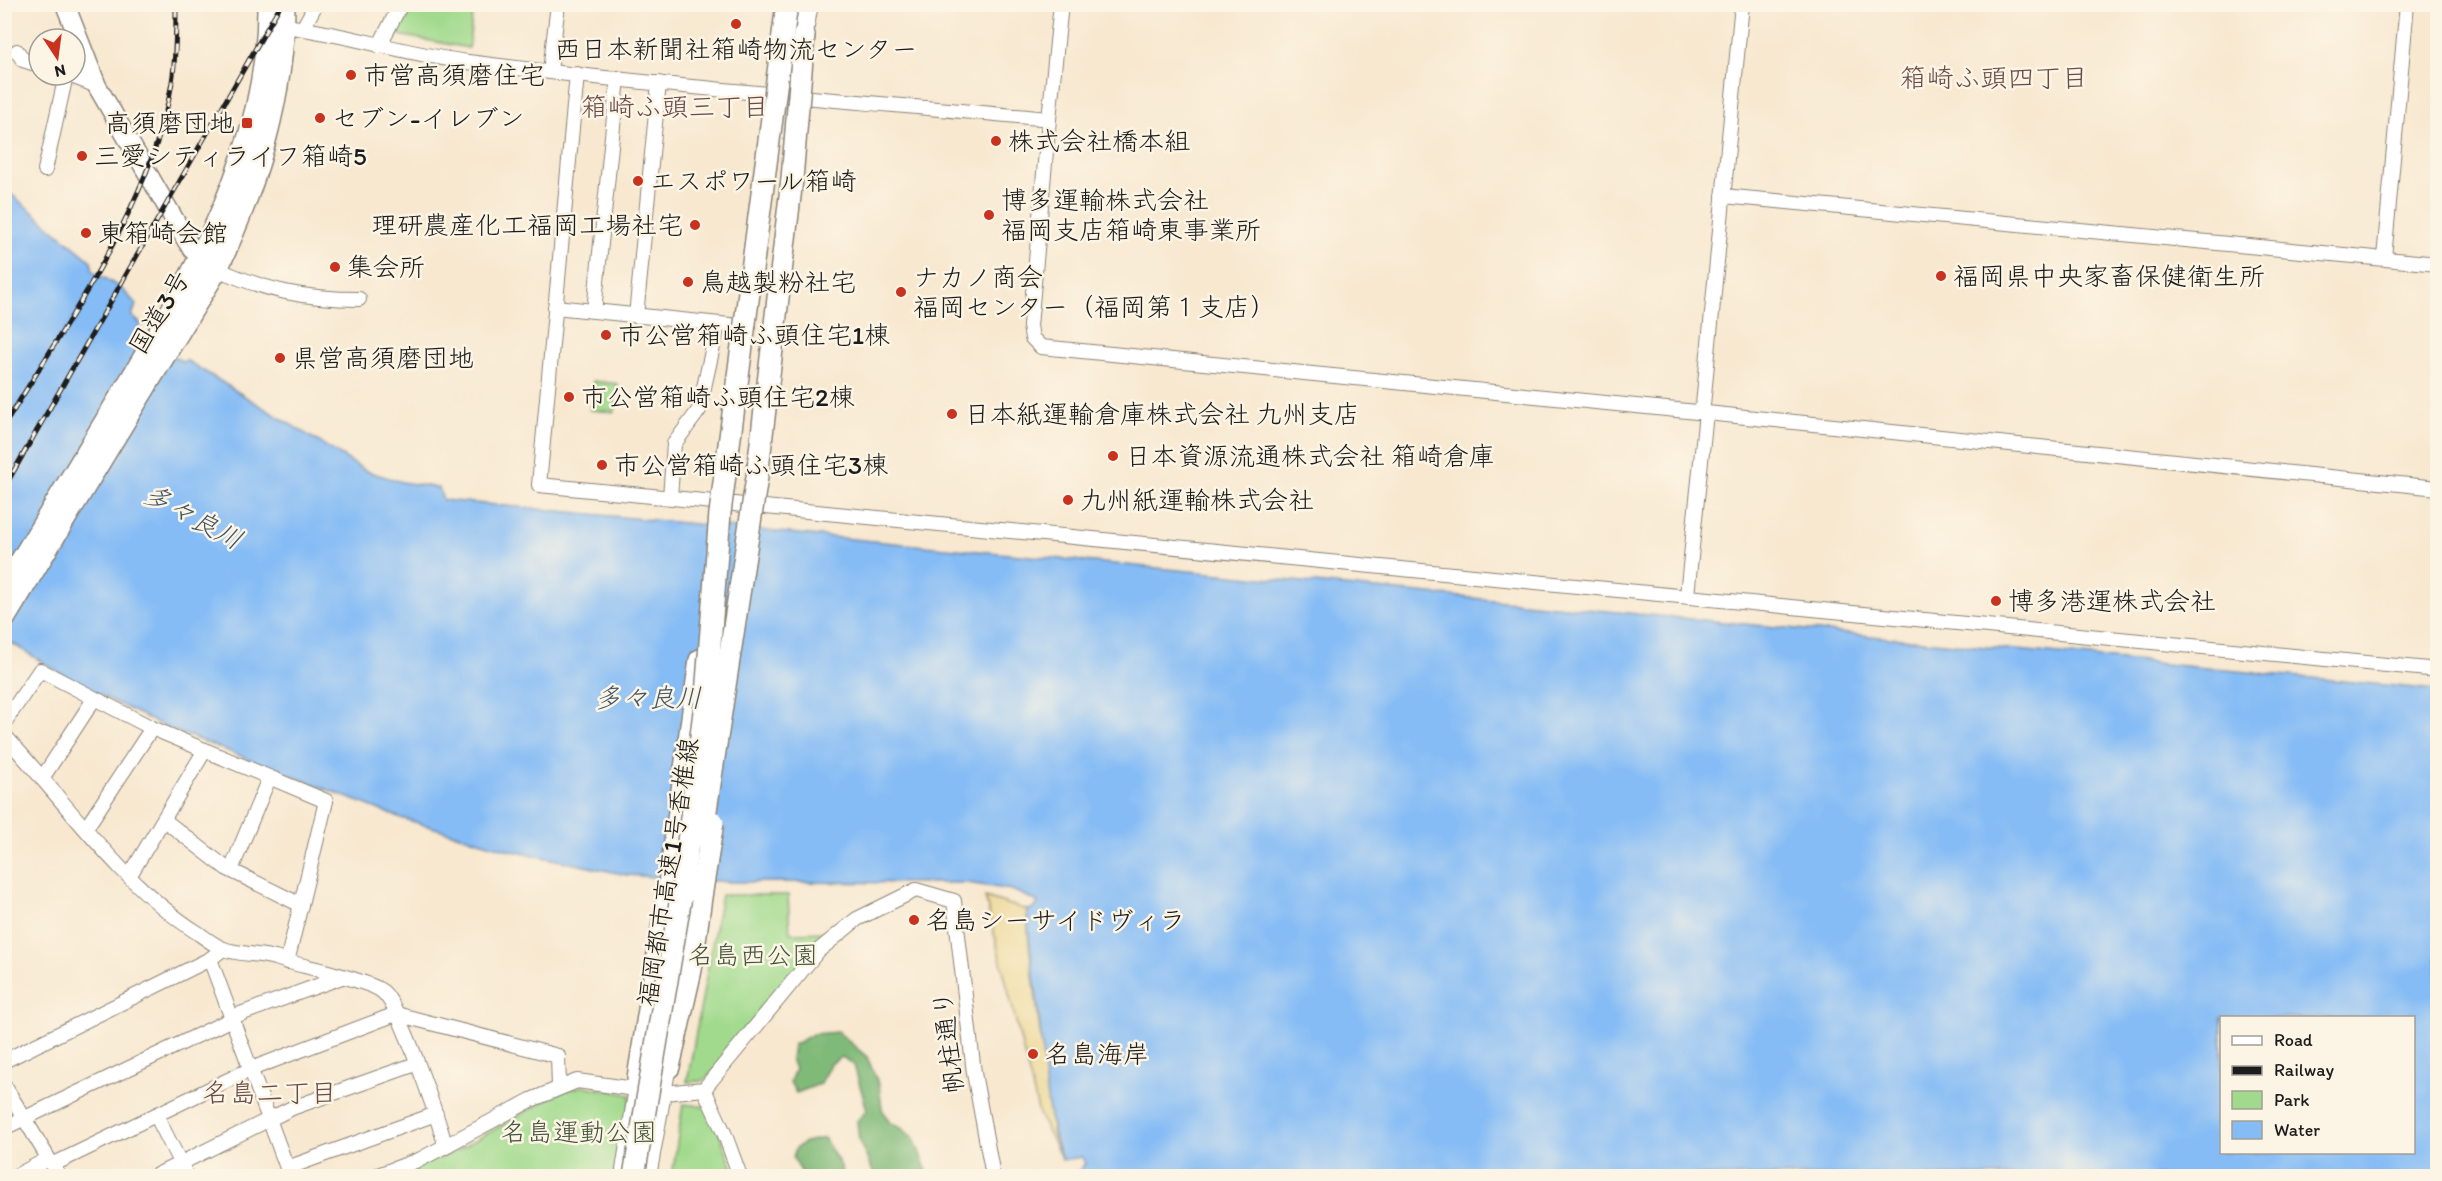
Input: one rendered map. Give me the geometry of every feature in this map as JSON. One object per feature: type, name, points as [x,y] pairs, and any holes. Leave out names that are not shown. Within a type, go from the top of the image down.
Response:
[{"type":"highway","name":"国道3号","points":[[4,619],[208,263],[216,225],[244,156],[256,117],[284,4]]},
{"type":"highway","points":[[763,173],[776,4]]},
{"type":"highway","name":"福岡都市高速1号香椎線","points":[[634,1176],[683,880],[706,694],[720,513],[787,4]]},
{"type":"highway","points":[[795,4],[804,35]]},
{"type":"highway","name":"福岡都市高速1号香椎線","points":[[647,1176],[711,784],[792,179],[804,35],[809,4]]},
{"type":"highway","name":"国道3号","points":[[4,589],[164,341]]},
{"type":"highway","points":[[637,1083],[739,670],[755,554],[751,484]]},
{"type":"highway","points":[[669,1067],[691,970],[683,894],[720,513]]},
{"type":"main road","points":[[65,4],[97,86],[162,201],[208,263]]},
{"type":"street","points":[[281,21],[316,4]]},
{"type":"street","points":[[379,46],[401,4]]},
{"type":"street","points":[[550,71],[558,4]]},
{"type":"street","points":[[727,490],[749,327],[787,4]]},
{"type":"street","points":[[751,484],[795,95],[809,4]]},
{"type":"street","points":[[1061,4],[1030,326],[1032,338],[1041,347],[2438,488]]},
{"type":"street","points":[[1687,595],[1702,413],[1742,4]]},
{"type":"street","points":[[2384,258],[2407,4]]},
{"type":"street","points":[[281,21],[379,46],[466,62],[1049,120]]},
{"type":"street","points":[[17,51],[23,60],[27,61]]},
{"type":"street","points":[[577,74],[539,485],[1687,595],[2438,670]]},
{"type":"street","points":[[594,311],[618,78]]},
{"type":"street","points":[[87,82],[97,86]]},
{"type":"street","points":[[636,316],[659,83]]},
{"type":"street","points":[[45,170],[65,87]]},
{"type":"street","points":[[1723,196],[2438,264]]},
{"type":"street","points":[[208,263],[255,286],[322,299],[359,299]]},
{"type":"street","points":[[555,307],[749,327]]},
{"type":"street","points":[[670,497],[675,444],[699,410],[718,324]]},
{"type":"street","points":[[4,723],[40,670],[152,728],[326,801],[287,962]]},
{"type":"street","points":[[43,777],[94,699]]},
{"type":"street","points":[[86,828],[152,728]]},
{"type":"street","points":[[4,735],[130,875],[152,897],[196,932],[222,949],[287,962],[362,982],[383,992],[396,1014],[436,1114],[446,1147]]},
{"type":"street","points":[[130,875],[205,750]]},
{"type":"street","points":[[231,870],[269,778]]},
{"type":"street","points":[[164,820],[231,870],[301,905]]},
{"type":"street","name":"帆柱通り","points":[[704,1089],[776,1013],[818,951],[857,919],[916,890],[954,901],[974,1073],[993,1176]]},
{"type":"street","points":[[4,1061],[210,959],[222,949]]},
{"type":"street","points":[[210,959],[289,1172],[436,1114]]},
{"type":"street","points":[[4,1128],[232,1018],[342,977]]},
{"type":"street","points":[[16,1176],[53,1167],[251,1069],[396,1014],[558,1056],[560,1087]]},
{"type":"street","points":[[155,1176],[184,1170],[269,1119],[292,1108],[416,1064]]},
{"type":"street","points":[[647,1176],[669,1067]]},
{"type":"street","points":[[375,1176],[446,1147],[560,1087],[577,1081],[637,1083],[664,1093],[704,1089],[725,1135],[740,1176]]},
{"type":"street","points":[[622,1176],[637,1083]]},
{"type":"street","points":[[4,1085],[53,1167]]},
{"type":"street","points":[[156,1115],[184,1170]]},
{"type":"green space","points":[[408,5],[473,5],[469,48],[393,34]]},
{"type":"green space","points":[[593,381],[618,384],[615,412],[590,410]]},
{"type":"green space","name":"名島西公園","points":[[721,895],[788,895],[790,933],[828,932],[719,1067],[702,1081],[687,1082]]},
{"type":"green space","points":[[838,1032],[867,1057],[879,1085],[882,1109],[890,1123],[903,1129],[914,1139],[929,1176],[875,1176],[859,1141],[857,1121],[867,1110],[854,1065],[842,1057],[830,1064],[820,1084],[796,1093],[790,1082],[795,1069],[791,1059],[793,1045],[813,1034]]},
{"type":"green space","name":"名島運動公園","points":[[584,1086],[631,1095],[617,1176],[397,1176],[458,1150],[562,1091]]},
{"type":"green space","points":[[683,1104],[709,1107],[736,1176],[672,1176]]},
{"type":"green space","points":[[824,1138],[841,1166],[842,1176],[804,1176],[793,1158],[796,1148],[805,1142]]},
{"type":"sand","name":"名島海岸","points":[[985,897],[1027,910],[1029,944],[1053,1137],[1062,1160],[1039,1114]]},
{"type":"water","name":"多々良川","points":[[4,188],[91,261],[93,271],[122,289],[136,304],[132,316],[141,324],[135,333],[183,362],[186,360],[366,471],[402,482],[439,488],[443,500],[2437,690],[2437,1176],[1065,1176],[1078,1172],[1085,1164],[1082,1157],[1062,1160],[1051,1122],[1027,910],[1035,908],[1038,902],[1012,890],[967,883],[731,882],[627,875],[509,850],[398,817],[163,726],[78,684],[5,639]]},
{"type":"railway","points":[[4,426],[104,260],[127,216],[146,172],[162,127],[172,82],[176,4]]},
{"type":"railway","points":[[4,488],[281,4]]},
{"type":"place","name":"西日本新聞社箱崎物流センター","points":[[736,24]]},
{"type":"place","name":"市営高須磨住宅","points":[[351,75]]},
{"type":"place","name":"セブン-イレブン","points":[[320,118]]},
{"type":"place","name":"高須磨団地","points":[[247,123]]},
{"type":"place","name":"株式会社橋本組","points":[[996,141]]},
{"type":"place","name":"三愛シティライフ箱崎5","points":[[82,156]]},
{"type":"place","name":"エスポワール箱崎","points":[[638,181]]},
{"type":"place","name":"博多運輸株式会社 福岡支店箱崎東事業所","points":[[989,215]]},
{"type":"place","name":"理研農産化工福岡工場社宅","points":[[695,225]]},
{"type":"place","name":"東箱崎会館","points":[[86,233]]},
{"type":"place","name":"集会所","points":[[335,267]]},
{"type":"place","name":"福岡県中央家畜保健衛生所","points":[[1941,276]]},
{"type":"place","name":"鳥越製粉社宅","points":[[688,282]]},
{"type":"place","name":"ナカノ商会 福岡センター（福岡第１支店）","points":[[901,292]]},
{"type":"place","name":"市公営箱崎ふ頭住宅1棟","points":[[606,335]]},
{"type":"place","name":"県営高須磨団地","points":[[280,358]]},
{"type":"place","name":"市公営箱崎ふ頭住宅2棟","points":[[569,397]]},
{"type":"place","name":"日本紙運輸倉庫株式会社 九州支店","points":[[952,414]]},
{"type":"place","name":"日本資源流通株式会社 箱崎倉庫","points":[[1113,456]]},
{"type":"place","name":"市公営箱崎ふ頭住宅3棟","points":[[602,465]]},
{"type":"place","name":"九州紙運輸株式会社","points":[[1068,500]]},
{"type":"place","name":"博多港運株式会社","points":[[1996,601]]},
{"type":"place","name":"名島シーサイドヴィラ","points":[[914,920]]},
{"type":"place","name":"名島海岸","points":[[1033,1054]]},
{"type":"district","name":"箱崎ふ頭四丁目","points":[[1994,78]]},
{"type":"district","name":"箱崎ふ頭三丁目","points":[[675,107]]},
{"type":"district","name":"名島二丁目","points":[[270,1093]]}]
